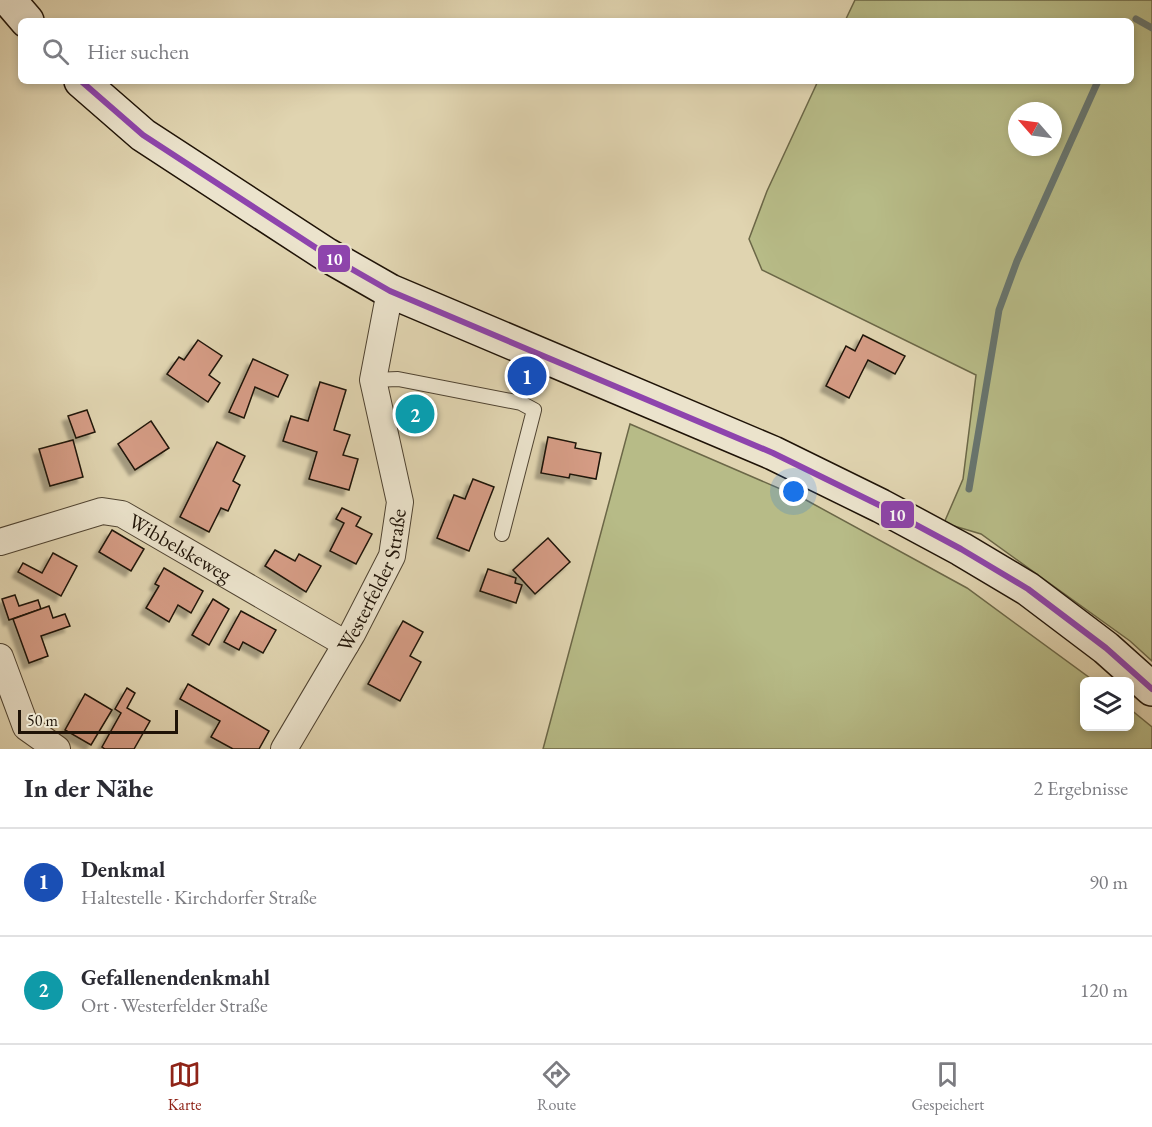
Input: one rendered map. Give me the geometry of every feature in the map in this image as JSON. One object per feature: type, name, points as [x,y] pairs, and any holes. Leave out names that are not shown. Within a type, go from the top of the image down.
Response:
[{"type":"street","points":[[9,0],[24,18]]},
{"type":"street","points":[[84,84],[143,135],[327,255],[390,291],[773,453],[880,506],[961,549],[1028,590],[1106,648],[1152,688]]},
{"type":"street","name":"Westerfelder Straße","points":[[284,749],[346,644],[392,556],[400,502],[373,380],[390,291]]},
{"type":"street","name":"Wibbelskeweg","points":[[0,542],[102,512],[122,514],[346,644]]},
{"type":"street","points":[[0,657],[26,727],[57,749]]},
{"type":"lane","points":[[373,380],[398,379],[521,403],[534,410],[502,534]]},
{"type":"green space","points":[[855,0],[1152,0],[1152,661],[1130,641],[981,534],[944,523],[963,479],[976,375],[762,270],[749,239],[767,191],[817,84],[1134,84],[1134,18],[846,18]]},
{"type":"green space","points":[[630,424],[806,500],[967,588],[1089,677],[1080,677],[1080,731],[1134,731],[1134,712],[1152,727],[1152,749],[543,749]]},
{"type":"building","points":[[863,335],[905,356],[895,374],[868,360],[849,398],[826,386],[846,346],[855,351]]},
{"type":"building","points":[[198,340],[222,356],[209,375],[220,383],[208,402],[167,374],[179,357],[184,360]]},
{"type":"building","points":[[253,359],[288,375],[278,397],[255,387],[244,418],[229,412]]},
{"type":"building","points":[[320,382],[346,390],[334,430],[350,435],[343,455],[358,459],[349,490],[309,479],[317,452],[283,441],[291,416],[308,421]]},
{"type":"building","points":[[87,410],[95,432],[76,438],[68,416]]},
{"type":"building","points":[[151,421],[169,448],[135,470],[118,444]]},
{"type":"building","points":[[548,437],[576,443],[575,448],[601,453],[596,479],[570,474],[569,478],[541,473]]},
{"type":"building","points":[[73,440],[83,477],[50,486],[39,449]]},
{"type":"building","points":[[217,442],[245,456],[233,481],[240,485],[228,511],[221,508],[209,532],[180,517]]},
{"type":"building","points":[[473,479],[494,487],[469,551],[437,538],[454,495],[465,499]]},
{"type":"building","points":[[342,508],[361,517],[356,526],[372,534],[356,564],[330,551],[344,523],[336,519]]},
{"type":"building","points":[[112,530],[144,549],[131,571],[99,552]]},
{"type":"building","points":[[548,538],[570,562],[535,594],[513,570]]},
{"type":"building","points":[[275,550],[295,561],[299,554],[321,566],[306,592],[265,566]]},
{"type":"building","points":[[53,553],[77,566],[61,596],[18,572],[23,563],[42,573]]},
{"type":"building","points":[[164,568],[203,591],[191,613],[178,605],[169,622],[146,608],[159,586],[155,584]]},
{"type":"building","points":[[488,569],[516,578],[515,583],[522,585],[516,603],[480,591]]},
{"type":"building","points":[[15,595],[19,606],[38,600],[41,609],[9,620],[2,599]]},
{"type":"building","points":[[213,599],[229,609],[209,645],[192,635]]},
{"type":"building","points":[[49,606],[53,618],[65,614],[70,626],[41,636],[48,656],[29,663],[13,619]]},
{"type":"building","points":[[241,611],[276,630],[263,653],[243,642],[239,650],[224,642]]},
{"type":"building","points":[[403,621],[423,632],[410,656],[421,662],[400,701],[368,684]]},
{"type":"building","points":[[188,684],[269,731],[259,749],[233,749],[211,737],[220,721],[180,699]]},
{"type":"building","points":[[127,688],[135,693],[127,708],[150,721],[134,749],[105,749],[102,747],[121,713],[115,709]]},
{"type":"building","points":[[85,694],[112,710],[91,745],[65,730]]},
{"type":"waterway","points":[[1136,19],[1152,28]]},
{"type":"waterway","points":[[969,489],[999,310],[1017,261],[1097,84]]},
{"type":"transit line","name":"10","points":[[84,84],[143,135],[327,255],[390,291],[773,453],[881,506],[961,549],[1028,589],[1106,648],[1152,689]]},
{"type":"place","name":"Denkmal","points":[[527,376]]},
{"type":"place","name":"Gefallenendenkmahl","points":[[415,414]]}]
